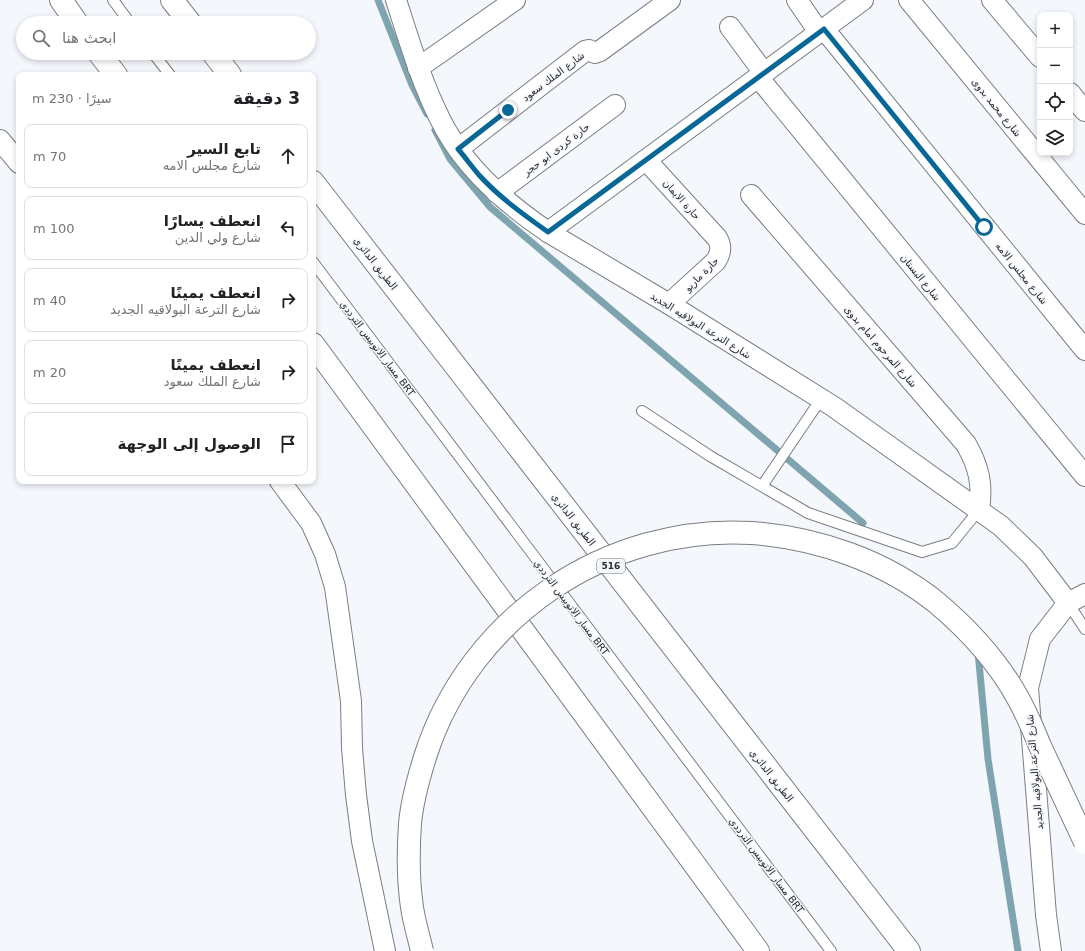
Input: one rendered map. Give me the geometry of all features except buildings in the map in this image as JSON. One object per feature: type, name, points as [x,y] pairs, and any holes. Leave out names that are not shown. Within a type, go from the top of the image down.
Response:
[{"type":"highway","points":[[60,0],[72,16]]},
{"type":"highway","points":[[172,0],[185,16]]},
{"type":"highway","points":[[104,60],[114,72]]},
{"type":"highway","points":[[218,60],[228,72]]},
{"type":"highway","name":"الطريق الدائري","points":[[316,186],[909,951]]},
{"type":"highway","points":[[316,348],[758,951]]},
{"type":"highway","points":[[422,951],[412,908],[409,865],[410,822],[418,779],[431,738],[454,693],[473,662],[501,630],[533,601],[569,576],[608,557],[642,545],[691,535],[734,532],[778,535],[820,544],[861,558],[900,578],[935,602],[968,631],[996,664],[1020,701],[1085,842]]},
{"type":"street","points":[[418,68],[515,0]]},
{"type":"street","name":"شارع مجلس الامه","points":[[797,0],[1085,350]]},
{"type":"street","points":[[548,232],[863,0]]},
{"type":"street","name":"شارع محمد بدوى","points":[[909,0],[1085,214]]},
{"type":"street","points":[[992,0],[1037,53]]},
{"type":"street","name":"شارع الملك سعود","points":[[458,149],[585,51],[589,50],[595,53],[600,51],[662,2]]},
{"type":"street","name":"شارع الترعة البولاقيه الجديد","points":[[402,3],[418,68],[440,120],[458,149],[479,175],[497,193],[529,219],[548,232],[669,304],[821,399],[1001,526],[1077,599],[1040,639],[1028,688],[1046,915],[1051,951]]},
{"type":"street","name":"شارع البستان","points":[[730,27],[761,75],[1085,476]]},
{"type":"street","points":[[1073,97],[1085,111]]},
{"type":"street","name":"حارة كردى ابو حجر","points":[[497,193],[615,105]]},
{"type":"street","points":[[0,140],[16,159]]},
{"type":"street","name":"حارة الايمان","points":[[646,160],[717,238]]},
{"type":"street","name":"شارع المرحوم امام بدوى","points":[[751,195],[966,444],[974,459],[979,475],[982,493],[979,510]]},
{"type":"street","name":"حارة ماريو","points":[[669,304],[716,261],[721,250],[720,243],[717,238]]},
{"type":"street","points":[[282,484],[311,523],[325,554],[335,587],[351,701],[352,748],[362,841],[385,951]]},
{"type":"lane","points":[[113,0],[125,16]]},
{"type":"lane","points":[[158,60],[168,72]]},
{"type":"lane","name":"مسار الاتوبيس الترددي BRT","points":[[316,266],[831,951]]},
{"type":"lane","points":[[762,486],[821,399]]},
{"type":"lane","points":[[642,411],[710,456],[808,513],[922,552],[952,543],[979,510]]},
{"type":"lane","name":"شارع الترعة البولاقيه الجديد","points":[[1077,599],[1085,629]]},
{"type":"waterway","points":[[378,0],[412,85],[427,114]]},
{"type":"waterway","points":[[435,130],[450,159],[490,207],[863,523]]},
{"type":"waterway","points":[[978,652],[988,759],[1018,951]]},
{"type":"route","points":[[508,110],[458,149],[479,175],[497,193],[529,219],[548,232],[824,29],[984,227]]}]
